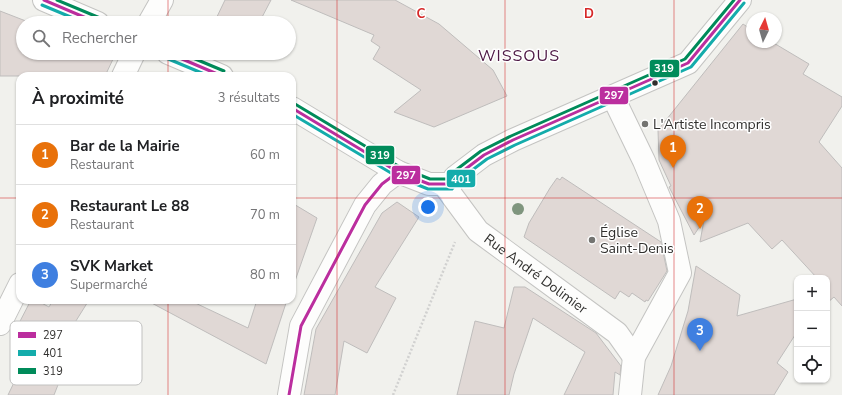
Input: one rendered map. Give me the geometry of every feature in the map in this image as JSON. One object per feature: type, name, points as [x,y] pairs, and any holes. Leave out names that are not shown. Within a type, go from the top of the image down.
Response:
[{"type":"street","points":[[44,0],[82,16]]},
{"type":"street","points":[[154,16],[162,0]]},
{"type":"street","points":[[296,110],[398,172],[429,184],[451,184],[454,177],[484,155],[688,63],[740,0]]},
{"type":"street","points":[[124,72],[130,60]]},
{"type":"street","points":[[184,60],[213,72]]},
{"type":"street","points":[[613,97],[644,161],[670,221],[680,273],[634,357],[630,395]]},
{"type":"street","points":[[289,395],[301,326],[365,205],[382,184],[398,172]]},
{"type":"street","name":"Rue André Dolimier","points":[[444,185],[478,231],[617,333],[634,357]]},
{"type":"street","points":[[0,324],[16,292]]},
{"type":"path","points":[[394,395],[455,242],[470,221]]},
{"type":"building","points":[[225,0],[271,0],[263,16],[217,16]]},
{"type":"building","points":[[291,0],[395,0],[439,24],[493,70],[507,96],[434,127],[394,112],[421,90],[373,59],[380,47],[371,41],[374,35]]},
{"type":"building","points":[[0,11],[16,17],[16,60],[113,60],[107,72],[16,72],[16,76],[0,76]]},
{"type":"building","points":[[743,24],[746,26],[746,48],[782,48],[809,64],[803,74],[842,97],[842,106],[819,142],[842,168],[842,306],[834,297],[830,300],[830,275],[814,275],[782,240],[772,249],[748,223],[700,242],[704,220],[694,235],[669,187],[671,186],[659,160],[658,130]]},
{"type":"building","name":"Église Saint-Denis","points":[[562,177],[661,242],[667,271],[648,301],[646,300],[645,302],[632,293],[629,297],[620,291],[615,299],[524,237],[529,223],[550,188],[557,178],[560,180]]},
{"type":"building","points":[[397,202],[419,217],[375,287],[396,298],[367,353],[344,341],[335,395],[304,395],[316,329],[382,213]]},
{"type":"building","points":[[296,205],[317,218],[296,278]]},
{"type":"building","points":[[696,266],[740,295],[737,316],[794,300],[794,337],[777,363],[788,372],[774,395],[658,395],[671,366],[688,311]]},
{"type":"building","points":[[514,287],[525,287],[596,333],[621,366],[620,375],[615,372],[613,395],[564,395],[585,352],[533,318],[514,374],[509,395],[457,395],[475,321],[504,328]]},
{"type":"building","points":[[29,304],[43,304],[49,307],[51,304],[86,304],[76,321],[20,321]]},
{"type":"building","points":[[154,304],[197,304],[248,328],[256,304],[286,304],[266,364]]},
{"type":"building","points":[[13,385],[58,385],[54,395],[8,395]]},
{"type":"transit line","name":"297","points":[[44,0],[82,16]]},
{"type":"transit line","name":"319","points":[[57,0],[95,16]]},
{"type":"transit line","name":"319","points":[[296,105],[400,167],[430,179],[448,179],[452,173],[481,151],[511,136],[685,59],[734,0]]},
{"type":"transit line","name":"297","points":[[296,110],[398,172],[429,184],[451,184],[455,177],[484,155],[513,140],[688,63],[740,0]]},
{"type":"transit line","name":"401","points":[[296,116],[396,176],[428,189],[452,189],[459,180],[487,159],[515,145],[691,67],[744,3]]},
{"type":"transit line","name":"401","points":[[42,5],[68,16]]},
{"type":"transit line","name":"401","points":[[171,60],[199,72]]},
{"type":"transit line","name":"297","points":[[184,60],[213,72]]},
{"type":"transit line","name":"319","points":[[198,60],[224,71]]},
{"type":"transit line","name":"297","points":[[289,395],[301,326],[365,205],[382,184],[398,172]]},
{"type":"place","name":"L'Artiste Incompris","points":[[645,124]]},
{"type":"place","name":"Bar de la Mairie","points":[[673,168]]},
{"type":"place","name":"Restaurant Le 88","points":[[700,229]]},
{"type":"place","name":"Église Saint-Denis","points":[[592,240]]},
{"type":"place","name":"SVK Market","points":[[700,351]]},
{"type":"district","name":"WISSOUS","points":[[519,56]]}]
